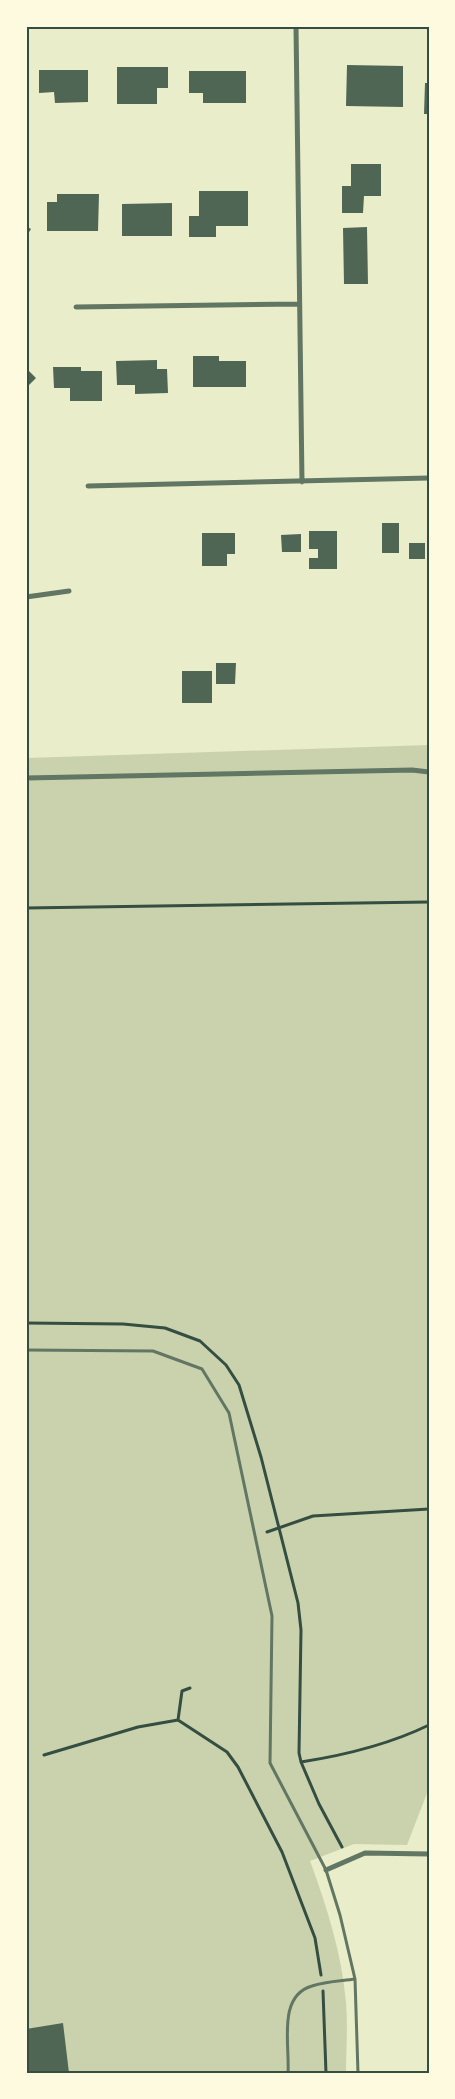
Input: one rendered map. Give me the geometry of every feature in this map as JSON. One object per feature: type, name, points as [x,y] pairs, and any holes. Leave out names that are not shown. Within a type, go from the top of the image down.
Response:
[{"type":"street","points":[[296,26],[298,304],[302,482]]},
{"type":"street","points":[[76,307],[298,304]]},
{"type":"street","points":[[88,486],[429,478]]},
{"type":"street","points":[[26,597],[69,590]]},
{"type":"street","points":[[26,778],[412,770],[429,772]]},
{"type":"street","points":[[326,1870],[365,1853],[429,1854]]},
{"type":"lane","points":[[26,1350],[153,1351],[202,1369],[229,1413],[272,1616],[270,1763],[326,1870],[340,1915],[355,1979],[358,2073]]},
{"type":"lane","points":[[288,2073],[288,2016],[301,1990],[323,1983],[355,1979]]},
{"type":"path","points":[[26,908],[429,902]]},
{"type":"path","points":[[267,1532],[313,1516],[429,1509]]},
{"type":"path","points":[[178,1720],[182,1691],[190,1688]]},
{"type":"path","points":[[44,1755],[138,1727],[178,1720],[227,1752],[238,1767],[285,1860],[315,1938],[323,1983],[326,2073]]},
{"type":"path","points":[[301,1762],[319,1804],[342,1847]]},
{"type":"green space","points":[[429,745],[429,1788],[407,1845],[354,1844],[310,1861],[328,1913],[341,1967],[347,2012],[346,2073],[26,2073],[26,758]]},
{"type":"building","points":[[347,65],[403,66],[403,107],[346,106]]},
{"type":"building","points":[[117,67],[168,67],[168,88],[157,88],[157,104],[117,104]]},
{"type":"building","points":[[39,70],[88,70],[88,102],[55,103],[54,92],[39,93]]},
{"type":"building","points":[[189,71],[246,71],[246,103],[203,103],[203,93],[189,93]]},
{"type":"building","points":[[425,83],[429,83],[429,114],[424,114]]},
{"type":"building","points":[[351,164],[381,164],[381,196],[364,196],[363,213],[342,213],[342,186],[351,186]]},
{"type":"building","points":[[199,191],[248,191],[248,226],[216,226],[216,237],[189,237],[189,216],[199,216]]},
{"type":"building","points":[[57,194],[99,194],[98,231],[47,231],[47,202],[57,202]]},
{"type":"building","points":[[172,203],[172,236],[122,236],[122,204]]},
{"type":"building","points":[[26,226],[31,229],[26,237]]},
{"type":"building","points":[[367,227],[368,284],[344,284],[343,228]]},
{"type":"building","points":[[193,356],[219,356],[219,361],[246,361],[246,387],[193,387]]},
{"type":"building","points":[[157,360],[157,369],[167,369],[168,393],[135,394],[135,385],[117,385],[116,361]]},
{"type":"building","points":[[53,367],[81,367],[81,371],[102,371],[102,401],[70,401],[70,388],[54,388]]},
{"type":"building","points":[[26,368],[36,378],[26,388]]},
{"type":"building","points":[[382,523],[399,523],[399,553],[382,553]]},
{"type":"building","points":[[309,531],[337,531],[337,569],[309,569],[309,558],[318,558],[318,549],[309,549]]},
{"type":"building","points":[[202,533],[235,533],[235,554],[227,554],[227,566],[202,566]]},
{"type":"building","points":[[301,534],[301,552],[282,552],[281,535]]},
{"type":"building","points":[[409,543],[425,543],[425,559],[409,559]]},
{"type":"building","points":[[216,663],[236,663],[235,684],[216,684]]},
{"type":"building","points":[[182,671],[212,671],[212,703],[182,703]]},
{"type":"building","points":[[63,2023],[69,2073],[26,2073],[26,2029]]}]
